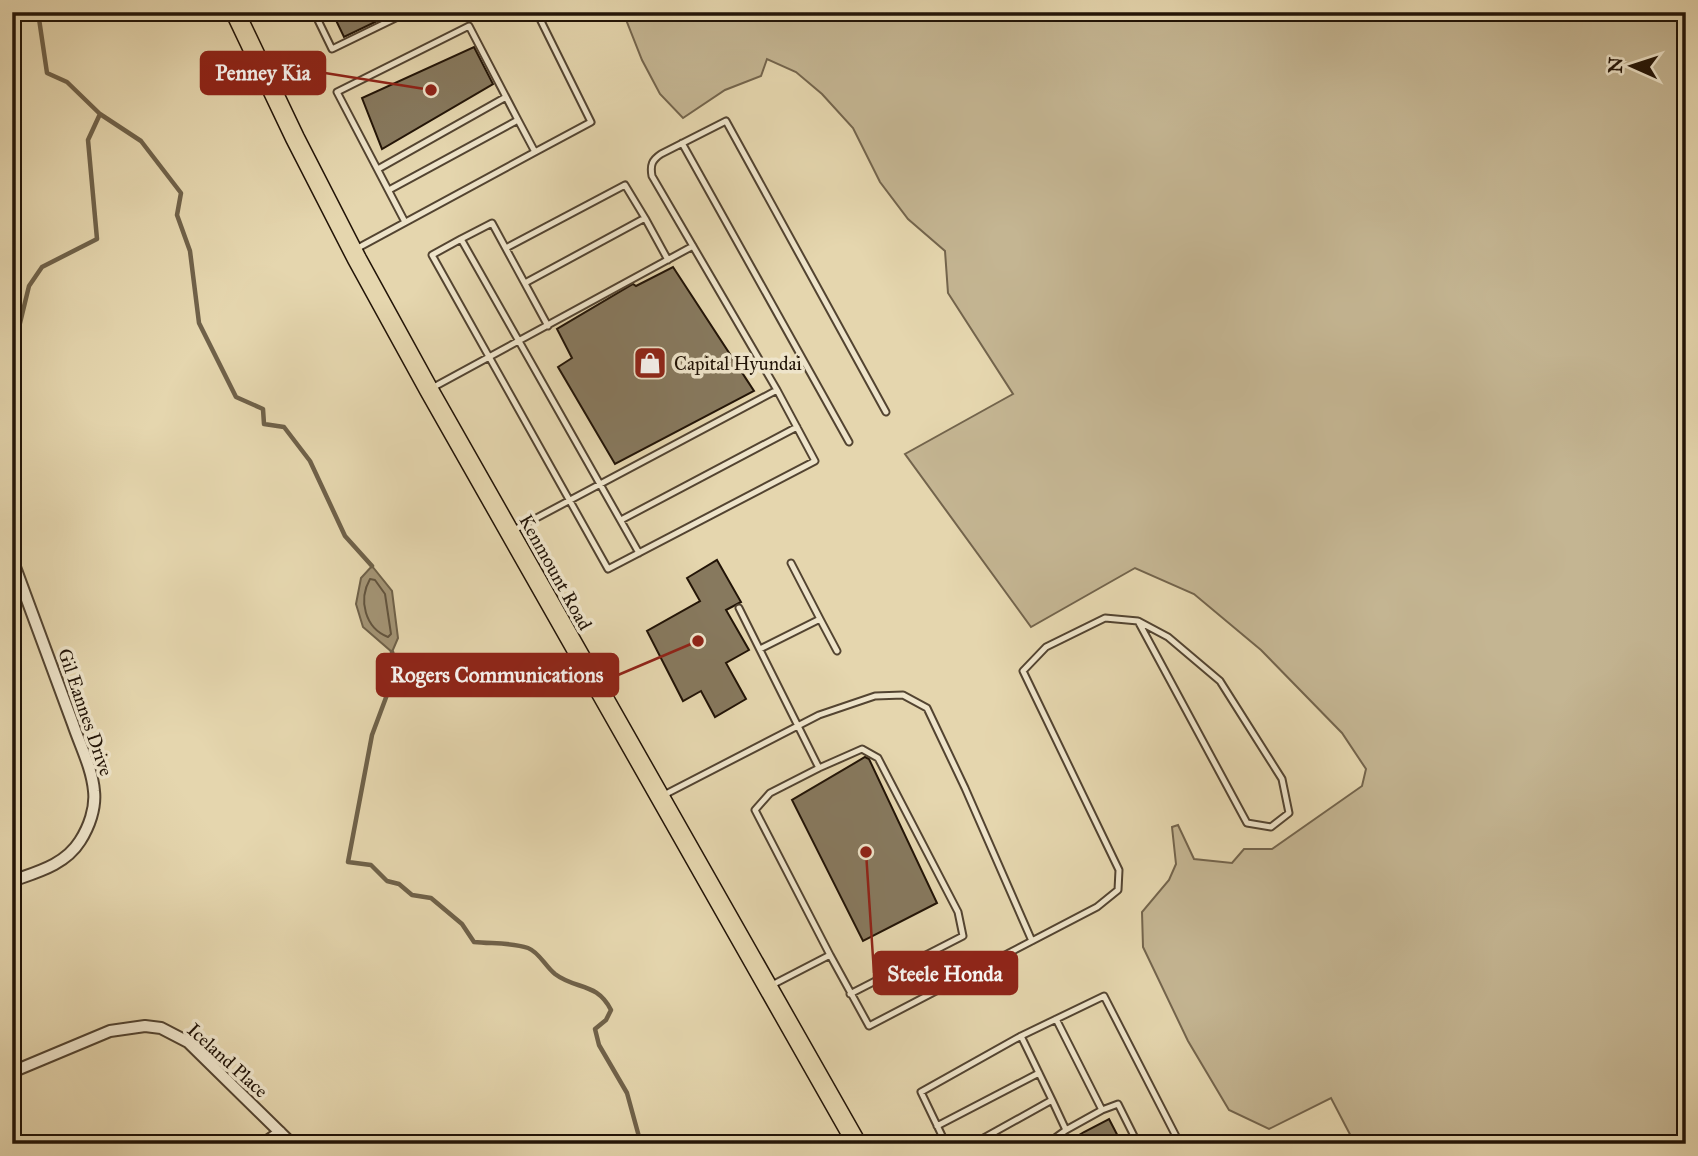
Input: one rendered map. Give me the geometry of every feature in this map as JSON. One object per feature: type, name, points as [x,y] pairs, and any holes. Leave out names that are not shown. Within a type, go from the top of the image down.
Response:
[{"type":"main road","name":"Kenmount Road","points":[[235,12],[295,138],[429,390],[857,1144]]},
{"type":"street","name":"Gil Eannes Drive","points":[[12,559],[70,716],[94,790],[89,823],[74,848],[55,865],[12,881]]},
{"type":"street","name":"Iceland Place","points":[[12,1072],[110,1031],[145,1026],[161,1028],[188,1042],[292,1144]]},
{"type":"street","points":[[263,1144],[280,1132]]},
{"type":"lane","points":[[314,12],[332,49],[408,12]]},
{"type":"lane","points":[[353,251],[591,121],[540,19]]},
{"type":"lane","points":[[405,222],[337,92],[469,26],[535,152]]},
{"type":"lane","points":[[378,169],[506,97]]},
{"type":"lane","points":[[389,190],[518,120]]},
{"type":"lane","points":[[548,326],[492,223],[432,255],[608,569],[815,461],[777,390],[652,176],[650,167],[661,153],[726,121],[886,412]]},
{"type":"lane","points":[[682,143],[849,442]]},
{"type":"lane","points":[[506,248],[625,185],[668,260]]},
{"type":"lane","points":[[525,283],[645,218]]},
{"type":"lane","points":[[461,239],[639,552]]},
{"type":"lane","points":[[429,390],[693,246]]},
{"type":"lane","points":[[510,532],[777,390]]},
{"type":"lane","points":[[621,520],[797,427]]},
{"type":"lane","points":[[791,563],[837,651]]},
{"type":"lane","points":[[739,608],[819,768]]},
{"type":"lane","points":[[850,994],[962,936],[958,912],[878,758],[862,749],[770,793],[755,810],[850,994],[869,1026],[1097,907],[1118,890],[1119,870],[1023,671],[1046,647],[1105,618],[1138,621],[1168,637],[1220,681],[1282,779],[1289,813],[1271,827],[1247,823],[1138,621]]},
{"type":"lane","points":[[760,649],[820,619]]},
{"type":"lane","points":[[660,797],[818,715],[875,696],[903,695],[927,708],[1032,941]]},
{"type":"lane","points":[[938,949],[954,982]]},
{"type":"lane","points":[[768,987],[830,955]]},
{"type":"lane","points":[[946,1144],[921,1092],[1021,1037],[1104,996],[1180,1144]]},
{"type":"lane","points":[[1056,1019],[1102,1110]]},
{"type":"lane","points":[[1021,1037],[1066,1130]]},
{"type":"lane","points":[[937,1126],[1039,1073]]},
{"type":"lane","points":[[973,1144],[1052,1100]]},
{"type":"lane","points":[[1007,1144],[1051,1141],[1102,1110],[1118,1104],[1138,1144]]},
{"type":"shaded area","points":[[623,12],[1686,12],[1686,1144],[1355,1144],[1331,1098],[1269,1129],[1229,1110],[1188,1041],[1143,947],[1142,912],[1169,880],[1176,864],[1172,827],[1178,825],[1194,859],[1232,863],[1244,849],[1272,849],[1362,786],[1366,769],[1342,733],[1261,650],[1194,594],[1135,568],[1031,627],[905,454],[1013,394],[948,293],[945,251],[908,219],[880,182],[853,128],[822,94],[796,72],[767,59],[761,76],[725,90],[683,118],[660,94],[642,60]]},
{"type":"water","points":[[372,566],[392,591],[398,638],[392,652],[363,627],[356,604],[361,578]]},
{"type":"building","points":[[332,12],[396,12],[344,37]]},
{"type":"building","points":[[474,47],[493,84],[382,149],[362,98]]},
{"type":"building","name":"Capital Hyundai","points":[[673,267],[754,391],[615,464],[558,367],[572,358],[557,329],[633,284],[636,286]]},
{"type":"building","points":[[717,560],[741,602],[726,610],[749,650],[726,663],[746,699],[715,717],[701,691],[683,701],[647,631],[700,601],[687,578]]},
{"type":"building","points":[[865,757],[869,759],[937,903],[863,941],[792,800]]},
{"type":"building","points":[[1109,1119],[1122,1144],[1064,1144],[1084,1132]]},
{"type":"waterway","points":[[38,12],[47,73],[67,82],[100,114],[141,141],[181,193],[177,215],[190,251],[199,323],[236,397],[263,409],[264,424],[284,427],[310,461],[345,536],[372,566]]},
{"type":"waterway","points":[[12,356],[29,286],[42,267],[97,239],[88,140],[100,114]]},
{"type":"waterway","points":[[392,652],[397,668],[372,735],[348,862],[371,865],[387,881],[399,884],[412,895],[431,898],[462,924],[474,942],[528,948],[555,974],[599,995],[611,1010],[606,1020],[595,1029],[599,1045],[627,1093],[641,1144]]},
{"type":"place","name":"Penney Kia","points":[[431,90]]},
{"type":"place","name":"Capital Hyundai","points":[[650,363]]},
{"type":"place","name":"Rogers Communications","points":[[698,641]]},
{"type":"place","name":"Steele Honda","points":[[866,852]]}]
